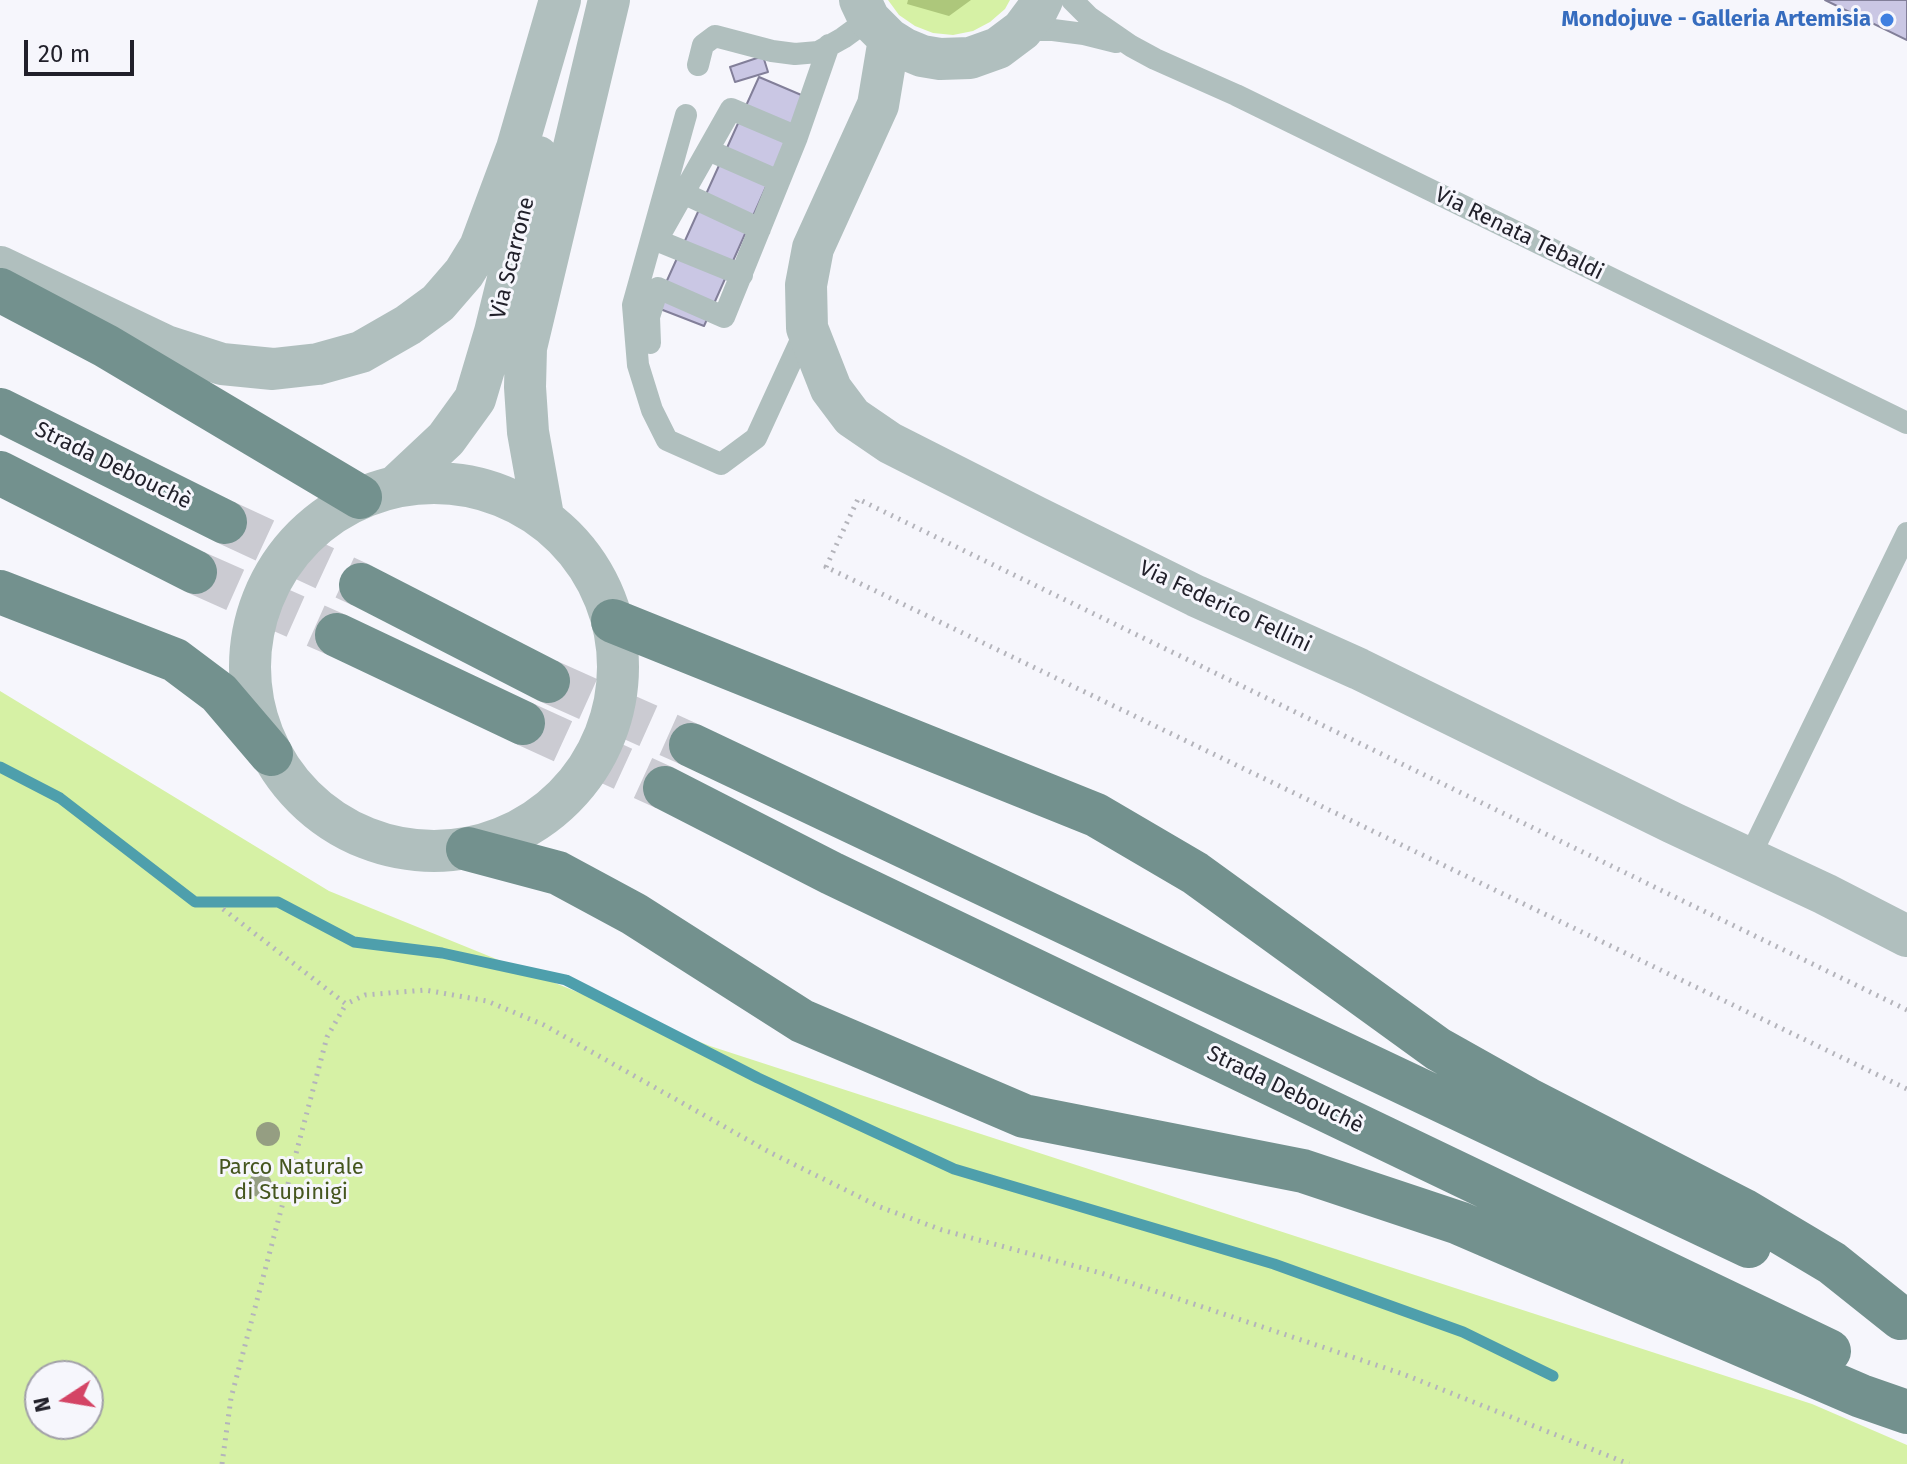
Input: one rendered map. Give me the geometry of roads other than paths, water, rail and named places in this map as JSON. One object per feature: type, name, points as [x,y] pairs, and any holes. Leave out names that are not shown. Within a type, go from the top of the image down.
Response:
[{"type":"main road","points":[[0,290],[378,491]]},
{"type":"main road","name":"Strada Debouchè","points":[[0,410],[225,522]]},
{"type":"main road","points":[[0,473],[195,572]]},
{"type":"main road","points":[[361,585],[548,681]]},
{"type":"main road","points":[[0,592],[175,660],[219,693],[271,754]]},
{"type":"main road","points":[[613,621],[1096,815],[1195,873],[1438,1049],[1527,1099],[1743,1210],[1832,1263],[1904,1319]]},
{"type":"main road","points":[[337,635],[523,723]]},
{"type":"main road","points":[[691,745],[1904,1319]]},
{"type":"main road","name":"Strada Debouchè","points":[[665,788],[831,873],[1907,1388]]},
{"type":"main road","points":[[468,849],[558,873],[634,914],[802,1021],[1024,1116],[1303,1171],[1459,1223],[1861,1396],[1907,1412]]},
{"type":"street","points":[[0,267],[166,346],[222,364],[273,369],[318,364],[361,352],[408,325],[438,303],[464,273],[480,247],[517,148],[562,0]]},
{"type":"street","name":"Via Scarrone","points":[[562,0],[556,84],[495,332],[475,399],[446,439],[378,491],[307,533],[269,584],[252,640],[252,699],[271,754],[306,800],[354,834],[410,850],[468,849],[523,830],[558,803],[569,794],[602,746],[619,684],[613,621],[587,562],[543,516],[528,432],[525,387],[526,348],[609,0]]},
{"type":"street","name":"Via Scarrone","points":[[598,46],[640,0]]},
{"type":"street","points":[[873,19],[913,52],[940,59],[970,58],[998,48],[1032,15]]},
{"type":"street","name":"Via Federico Fellini","points":[[873,19],[878,105]]},
{"type":"street","name":"Via Federico Fellini","points":[[940,59],[904,82],[878,105],[813,248],[806,285],[807,328],[831,389],[852,417],[890,443],[1196,596],[1359,669],[1907,936]]},
{"type":"street","points":[[378,491],[445,484],[485,488],[543,516]]},
{"type":"lane","name":"Via Renata Tebaldi","points":[[1072,0],[1089,17],[1155,59],[1236,95],[1907,423]]},
{"type":"lane","name":"Via Renata Tebaldi","points":[[1032,15],[1053,30],[1131,46]]},
{"type":"lane","points":[[698,65],[703,45],[715,36],[772,51],[795,54],[818,52],[873,19]]},
{"type":"lane","points":[[699,454],[677,433],[662,406],[651,360],[649,317],[658,288],[724,317],[797,137],[829,45]]},
{"type":"lane","points":[[644,263],[731,109],[797,137]]},
{"type":"lane","points":[[686,115],[633,305],[638,365],[652,410],[667,440],[721,464],[756,438],[807,328]]},
{"type":"lane","points":[[708,150],[779,181]]},
{"type":"lane","points":[[683,193],[760,229]]},
{"type":"lane","points":[[656,240],[742,275]]},
{"type":"lane","points":[[1749,858],[1907,533]]},
{"type":"waterway","points":[[0,767],[60,798],[195,902],[278,902],[354,942],[442,953],[566,980],[758,1078],[954,1169],[1274,1264],[1463,1332],[1553,1376]]},
{"type":"tunnel","points":[[225,522],[361,585]]},
{"type":"tunnel","points":[[195,572],[337,635]]},
{"type":"tunnel","points":[[548,681],[691,745]]},
{"type":"tunnel","points":[[523,723],[665,788]]},
{"type":"place","name":"Mondojuve - Galleria Artemisia","points":[[1887,20]]},
{"type":"park label","name":"Parco Naturale di Stupinigi","points":[[291,1180]]}]
